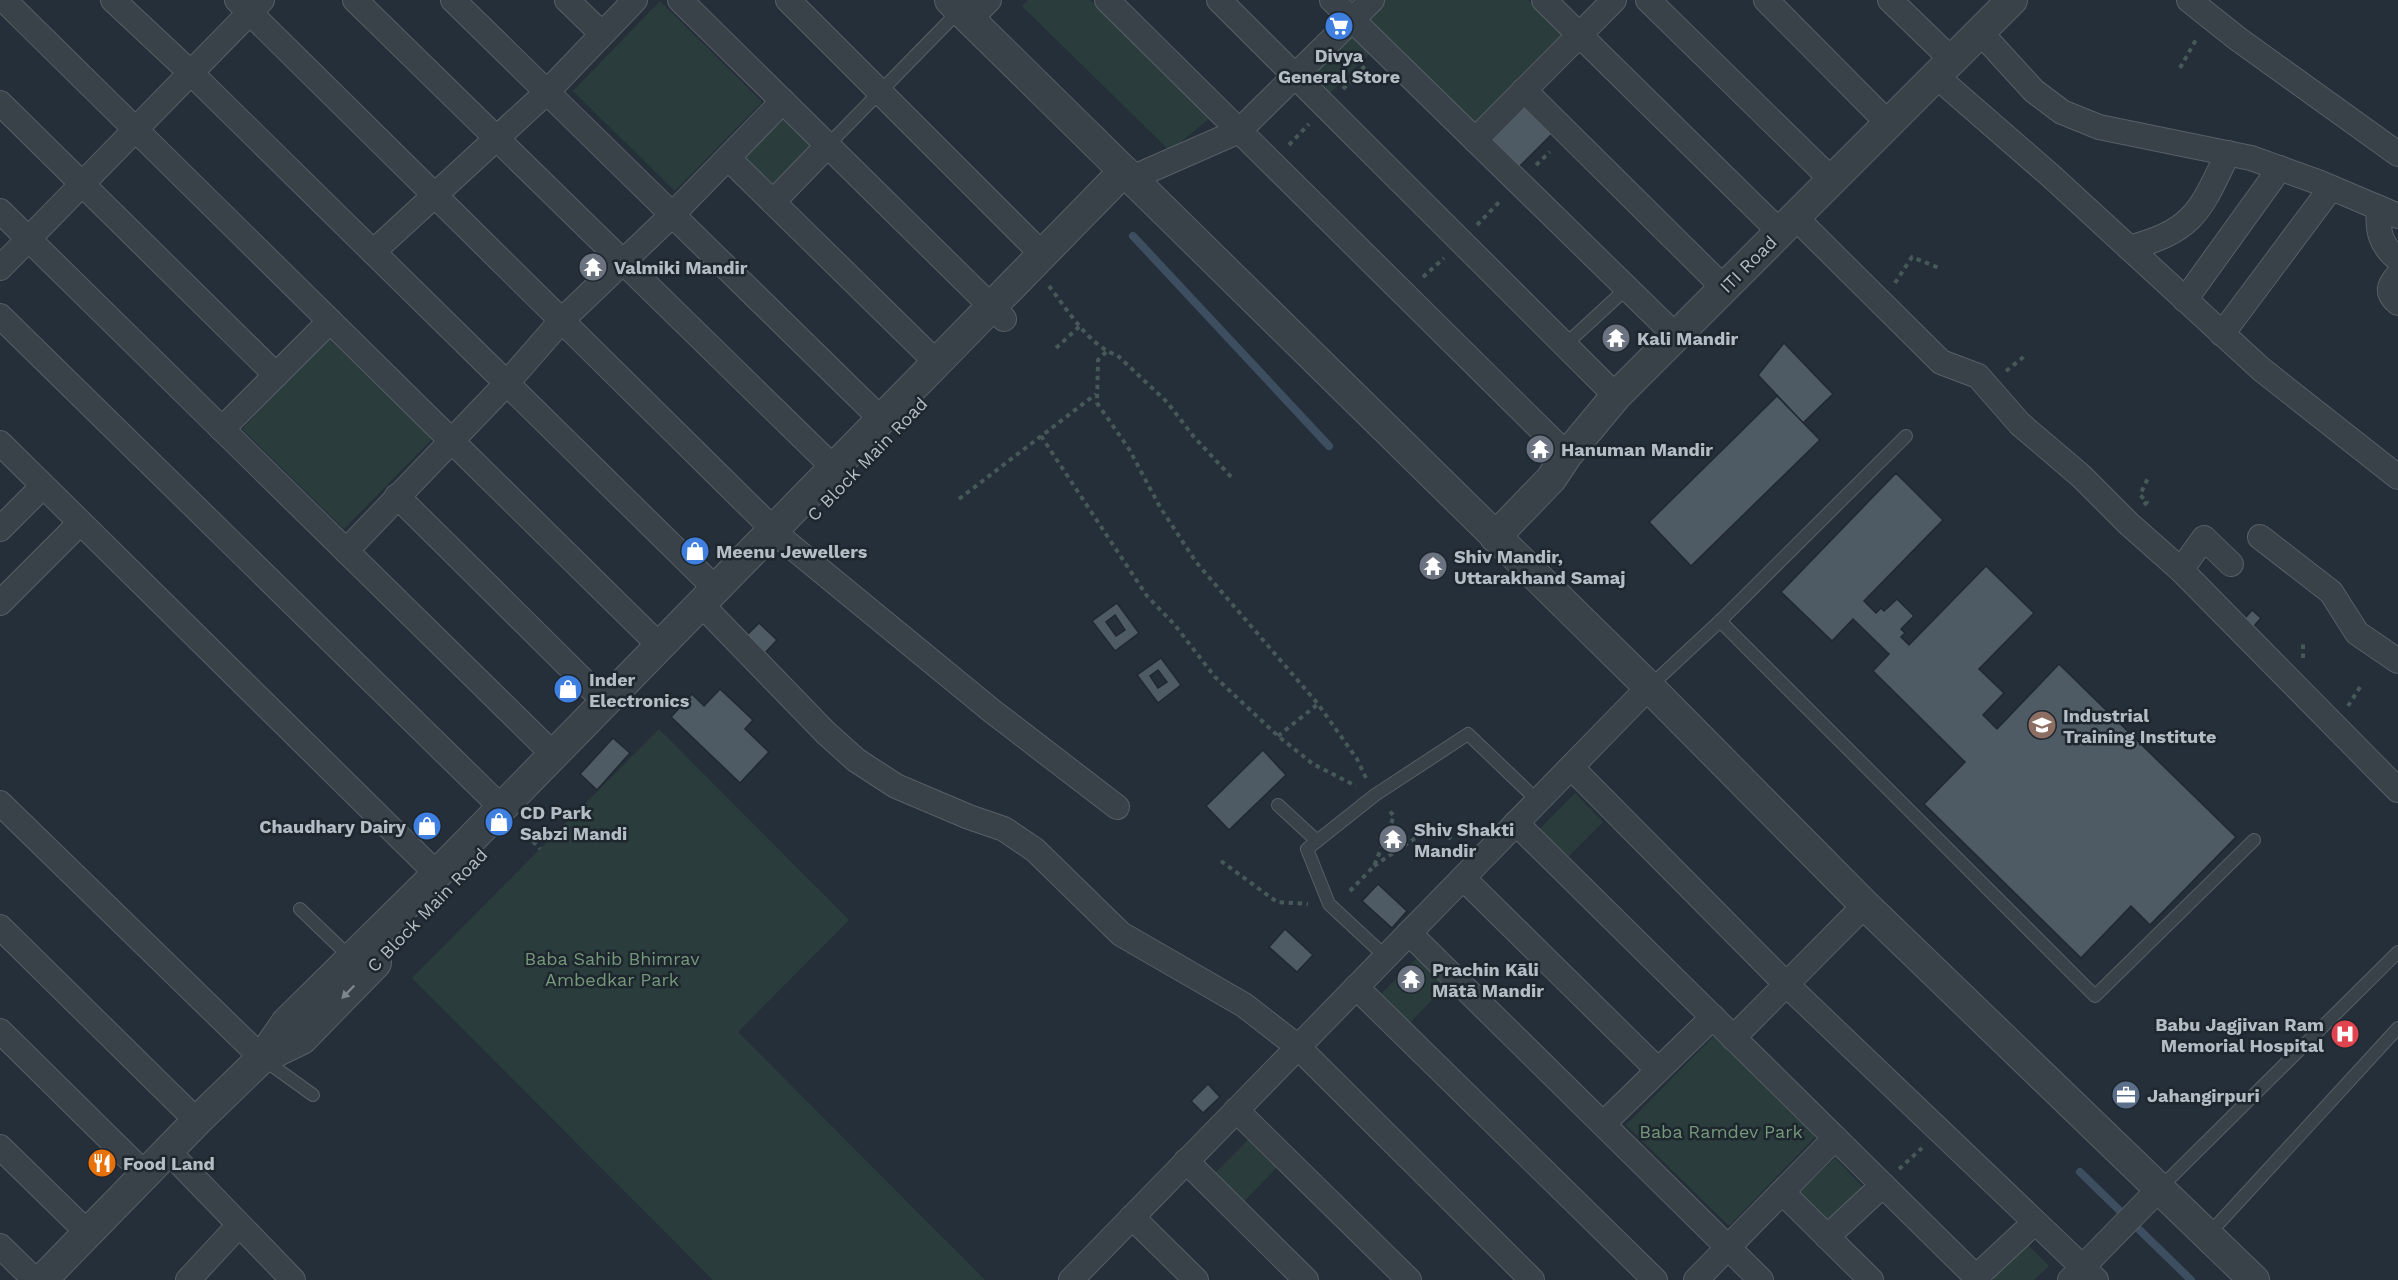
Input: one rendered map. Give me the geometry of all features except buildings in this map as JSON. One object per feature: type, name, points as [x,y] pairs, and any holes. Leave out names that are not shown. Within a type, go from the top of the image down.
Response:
[{"type":"street","points":[[4,0],[660,646]]},
{"type":"street","points":[[113,0],[507,383],[710,603],[826,733],[856,760],[896,786],[1004,829],[1035,850],[1121,934],[1244,1005],[1298,1047],[1532,1280]]},
{"type":"street","points":[[453,0],[880,420]]},
{"type":"street","points":[[567,0],[602,34]]},
{"type":"street","points":[[373,252],[547,92],[634,0]]},
{"type":"street","points":[[788,0],[880,92],[1043,266]]},
{"type":"street","points":[[1107,0],[1567,454]]},
{"type":"street","points":[[1219,0],[1616,396]]},
{"type":"street","points":[[1332,0],[1676,336]]},
{"type":"street","points":[[1130,177],[1239,131],[1372,0]]},
{"type":"street","points":[[1544,0],[1787,225],[1879,302],[1941,362],[1978,376],[2020,424],[2081,476],[2129,524],[2181,570],[2398,789]]},
{"type":"street","points":[[1475,140],[1614,0]]},
{"type":"street","points":[[1648,0],[1832,180]]},
{"type":"street","points":[[1766,0],[1888,124]]},
{"type":"street","points":[[1890,0],[1944,68],[2051,176],[2261,369],[2398,477]]},
{"type":"street","points":[[2189,0],[2398,154]]},
{"type":"street","points":[[360,2],[834,468]]},
{"type":"street","name":"ITI Road","points":[[1495,537],[1551,479],[1567,454],[1616,396],[1980,32],[2004,3]]},
{"type":"street","points":[[0,268],[190,73],[249,4],[435,195],[780,536],[992,711],[1117,807]]},
{"type":"street","points":[[691,4],[783,102],[998,312]]},
{"type":"street","points":[[967,7],[1130,177],[1649,687],[1865,904],[2254,1280]]},
{"type":"street","points":[[1980,32],[2034,91],[2062,112],[2100,127],[2251,158],[2389,212],[2377,227],[2381,240],[2390,253],[2398,259]]},
{"type":"street","points":[[1524,90],[1724,288]]},
{"type":"street","points":[[0,102],[276,375]]},
{"type":"street","points":[[346,551],[507,383],[562,320],[783,102]]},
{"type":"street","points":[[773,202],[828,145]]},
{"type":"street","points":[[2129,248],[2157,240],[2180,228],[2197,213],[2228,153]]},
{"type":"street","points":[[728,158],[936,362]]},
{"type":"street","points":[[2185,300],[2280,168]]},
{"type":"street","name":"C Block Main Road","points":[[262,1058],[302,1039],[508,814],[710,603],[780,536],[1130,177]]},
{"type":"street","points":[[2222,334],[2331,188]]},
{"type":"street","points":[[0,211],[554,755]]},
{"type":"street","points":[[2398,275],[2388,290],[2398,303]]},
{"type":"street","name":"C Block Main Road","points":[[780,536],[834,468],[936,362],[998,312]]},
{"type":"street","points":[[0,316],[508,814]]},
{"type":"street","points":[[222,429],[330,321]]},
{"type":"street","points":[[0,443],[437,874]]},
{"type":"street","points":[[0,529],[43,486]]},
{"type":"street","points":[[398,496],[605,702]]},
{"type":"street","points":[[0,603],[81,523]]},
{"type":"street","points":[[2260,537],[2331,592],[2357,633],[2398,661]]},
{"type":"street","points":[[2181,570],[2204,538],[2231,564]]},
{"type":"street","name":"C Block Main Road","points":[[42,1280],[197,1121],[262,1058],[286,1023],[437,874],[508,814],[554,755],[660,646],[710,603]]},
{"type":"street","points":[[1081,1276],[1132,1217],[1186,1161],[1649,687]]},
{"type":"street","points":[[1571,767],[1787,985],[2036,1222],[2083,1276],[2160,1188]]},
{"type":"street","points":[[0,803],[262,1058]]},
{"type":"street","points":[[1516,823],[1978,1278],[2036,1222]]},
{"type":"street","points":[[1463,878],[1658,1070]]},
{"type":"street","points":[[1733,1038],[1865,904]]},
{"type":"street","points":[[0,927],[197,1121]]},
{"type":"street","points":[[1409,933],[1761,1280]]},
{"type":"street","points":[[1356,987],[1655,1280]]},
{"type":"street","points":[[1603,1124],[1713,1017]]},
{"type":"street","points":[[0,1031],[145,1174]]},
{"type":"street","points":[[1236,1110],[1408,1280]]},
{"type":"street","points":[[1696,1280],[1835,1138]]},
{"type":"street","points":[[0,1147],[88,1233]]},
{"type":"street","points":[[168,1151],[293,1280]]},
{"type":"street","points":[[1186,1161],[1306,1280]]},
{"type":"street","points":[[1827,1237],[1882,1185]]},
{"type":"street","points":[[1782,1192],[1871,1280]]},
{"type":"street","points":[[1132,1217],[1196,1280]]},
{"type":"street","points":[[188,1280],[239,1225]]},
{"type":"street","points":[[0,1246],[35,1280]]},
{"type":"lane","points":[[828,145],[967,7]]},
{"type":"lane","points":[[1565,345],[1627,288]]},
{"type":"lane","points":[[1649,687],[1720,621],[1906,436]]},
{"type":"lane","points":[[1720,621],[2095,996],[2254,840]]},
{"type":"lane","points":[[1386,957],[1329,904],[1307,849],[1375,795],[1468,734],[1538,801]]},
{"type":"lane","points":[[1278,805],[1317,841]]},
{"type":"lane","points":[[300,909],[352,958]]},
{"type":"lane","points":[[2160,1188],[2398,952]]},
{"type":"lane","points":[[2208,1235],[2398,1028]]},
{"type":"lane","points":[[262,1058],[313,1095]]},
{"type":"path","points":[[2180,68],[2190,48],[2212,18]]},
{"type":"path","points":[[1406,295],[1569,134]]},
{"type":"path","points":[[1879,302],[1901,277],[1912,256],[1939,268]]},
{"type":"path","points":[[1043,266],[1080,326],[1106,352],[1117,355],[1167,402],[1194,437],[1234,480]]},
{"type":"path","points":[[1056,348],[1080,326]]},
{"type":"path","points":[[1106,352],[1098,360],[1097,404],[1129,449],[1160,507],[1196,562],[1318,704],[1357,759],[1375,795],[1394,816],[1374,866]]},
{"type":"path","points":[[959,499],[1096,393]]},
{"type":"path","points":[[1041,436],[1147,596],[1174,624],[1215,677],[1278,736],[1313,765],[1375,795]]},
{"type":"path","points":[[1278,736],[1318,704]]},
{"type":"path","points":[[508,814],[540,849]]},
{"type":"path","points":[[1350,891],[1374,866],[1414,839],[1438,827],[1451,839]]},
{"type":"path","points":[[1221,861],[1277,902],[1329,904]]},
{"type":"path","points":[[1882,1185],[1940,1131]]},
{"type":"green space","points":[[1028,0],[1090,0],[1210,118],[1170,151],[1022,6]]},
{"type":"green space","points":[[1384,0],[1528,0],[1564,35],[1477,125],[1367,17]]},
{"type":"green space","points":[[660,1],[762,102],[675,191],[573,91]]},
{"type":"green space","points":[[1351,27],[1373,50],[1326,97],[1304,75]]},
{"type":"green space","points":[[783,114],[815,145],[770,190],[739,159]]},
{"type":"green space","points":[[329,339],[432,439],[344,529],[242,429]]},
{"type":"green space","name":"Baba Sahib Bhimrav Ambedkar Park","points":[[659,729],[849,920],[738,1032],[985,1280],[713,1280],[412,978]]},
{"type":"green space","points":[[1575,793],[1603,822],[1563,862],[1535,834]]},
{"type":"green space","points":[[1419,956],[1447,984],[1408,1025],[1379,996]]},
{"type":"green space","name":"Baba Ramdev Park","points":[[1714,1036],[1816,1136],[1729,1226],[1626,1125]]},
{"type":"green space","points":[[1252,1136],[1280,1164],[1241,1205],[1212,1176]]},
{"type":"green space","points":[[1835,1158],[1864,1188],[1827,1224],[1798,1194]]},
{"type":"green space","points":[[2026,1243],[2049,1266],[2034,1280],[1994,1280],[1991,1277]]},
{"type":"waterway","points":[[1133,236],[1329,446]]},
{"type":"waterway","points":[[2080,1172],[2191,1280]]},
{"type":"place","name":"Divya General Store","points":[[1339,26]]},
{"type":"place","name":"Valmiki Mandir","points":[[593,267]]},
{"type":"place","name":"Kali Mandir","points":[[1616,338]]},
{"type":"place","name":"Hanuman Mandir","points":[[1540,449]]},
{"type":"place","name":"Meenu Jewellers","points":[[695,551]]},
{"type":"place","name":"Shiv Mandir, Uttarakhand Samaj","points":[[1433,566]]},
{"type":"place","name":"Inder Electronics","points":[[568,689]]},
{"type":"place","name":"Industrial Training Institute","points":[[2042,725]]},
{"type":"place","name":"CD Park Sabzi Mandi","points":[[499,822]]},
{"type":"place","name":"Chaudhary Dairy","points":[[427,826]]},
{"type":"place","name":"Shiv Shakti Mandir","points":[[1393,839]]},
{"type":"place","name":"Prachin Kāli Mātā Mandir","points":[[1411,979]]},
{"type":"place","name":"Babu Jagjivan Ram Memorial Hospital","points":[[2345,1034]]},
{"type":"place","name":"Jahangirpuri","points":[[2126,1095]]},
{"type":"place","name":"Food Land","points":[[102,1163]]}]
